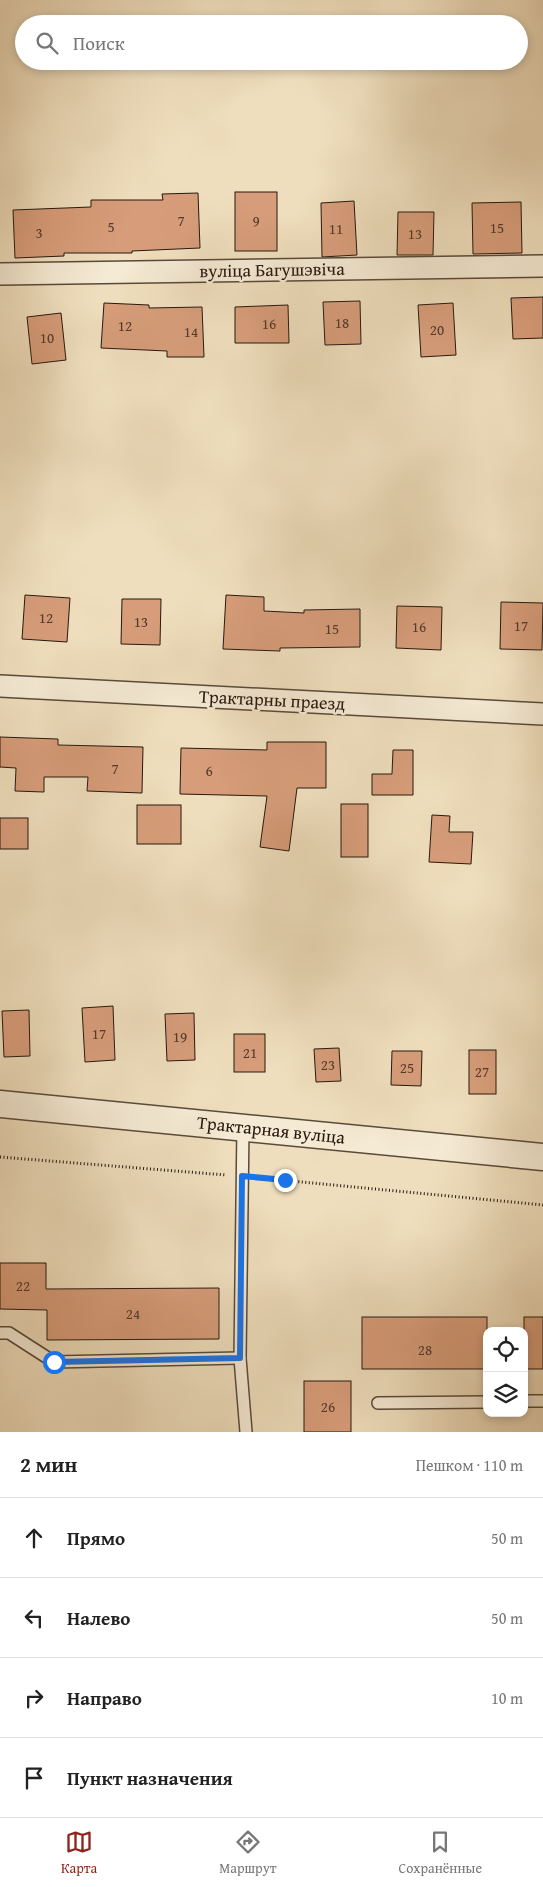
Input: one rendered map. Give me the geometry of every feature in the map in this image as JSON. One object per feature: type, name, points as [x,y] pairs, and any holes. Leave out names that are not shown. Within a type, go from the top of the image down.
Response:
[{"type":"street","name":"вуліца Багушэвіча","points":[[0,274],[543,266]]},
{"type":"street","name":"Трактарны праезд","points":[[0,686],[543,714]]},
{"type":"street","name":"Трактарная вуліца","points":[[0,1104],[543,1157]]},
{"type":"lane","points":[[243,1128],[240,1358],[246,1432]]},
{"type":"lane","points":[[0,1333],[9,1333],[54,1362],[240,1358]]},
{"type":"lane","points":[[528,1401],[543,1401]]},
{"type":"lane","points":[[378,1403],[483,1402]]},
{"type":"path","points":[[0,1157],[242,1176],[543,1205]]},
{"type":"building","points":[[235,192],[277,192],[277,251],[235,251]]},
{"type":"building","points":[[198,193],[200,248],[132,251],[132,253],[64,253],[64,256],[15,258],[13,210],[91,207],[91,200],[163,200],[162,194]]},
{"type":"building","points":[[354,201],[357,255],[322,257],[321,203]]},
{"type":"building","points":[[521,202],[522,253],[473,254],[472,203]]},
{"type":"building","points":[[398,212],[434,212],[433,255],[397,255]]},
{"type":"building","points":[[543,297],[543,338],[513,339],[511,298]]},
{"type":"building","points":[[360,301],[361,344],[325,345],[323,302]]},
{"type":"building","points":[[104,303],[149,305],[149,308],[202,307],[204,357],[167,357],[167,351],[101,348]]},
{"type":"building","points":[[453,303],[456,355],[421,357],[418,305]]},
{"type":"building","points":[[288,305],[289,343],[235,343],[235,307]]},
{"type":"building","points":[[61,313],[66,360],[32,364],[27,317]]},
{"type":"building","points":[[25,595],[70,598],[67,642],[22,639]]},
{"type":"building","points":[[226,595],[264,597],[264,611],[304,613],[304,610],[360,609],[360,647],[280,648],[280,651],[223,649]]},
{"type":"building","points":[[122,599],[161,599],[160,645],[121,644]]},
{"type":"building","points":[[501,602],[543,603],[542,650],[500,649]]},
{"type":"building","points":[[397,606],[442,607],[441,650],[396,648]]},
{"type":"building","points":[[0,737],[58,739],[58,745],[143,747],[142,793],[87,791],[88,777],[44,777],[44,792],[15,791],[16,768],[0,767]]},
{"type":"building","points":[[267,742],[326,742],[326,788],[297,788],[289,851],[260,847],[267,796],[180,794],[181,748],[267,750]]},
{"type":"building","points":[[393,750],[413,750],[413,795],[372,795],[372,774],[392,774]]},
{"type":"building","points":[[341,804],[368,804],[368,857],[341,857]]},
{"type":"building","points":[[137,805],[181,805],[181,844],[137,844]]},
{"type":"building","points":[[432,815],[450,816],[449,832],[473,832],[471,864],[429,862]]},
{"type":"building","points":[[0,818],[28,818],[28,849],[0,849]]},
{"type":"building","points":[[113,1006],[115,1060],[85,1062],[82,1008]]},
{"type":"building","points":[[29,1010],[30,1056],[4,1057],[2,1011]]},
{"type":"building","points":[[194,1013],[195,1060],[167,1061],[165,1014]]},
{"type":"building","points":[[234,1034],[265,1034],[265,1072],[234,1072]]},
{"type":"building","points":[[339,1048],[341,1081],[316,1082],[314,1049]]},
{"type":"building","points":[[469,1050],[496,1050],[496,1094],[469,1094]]},
{"type":"building","points":[[392,1051],[422,1051],[421,1086],[391,1085]]},
{"type":"building","points":[[0,1263],[46,1263],[46,1289],[219,1288],[219,1339],[47,1340],[47,1310],[0,1309]]},
{"type":"building","points":[[362,1317],[487,1317],[487,1327],[483,1327],[483,1369],[362,1369]]},
{"type":"building","points":[[524,1317],[543,1317],[543,1369],[528,1369],[528,1327],[524,1327]]},
{"type":"building","points":[[304,1381],[351,1381],[351,1432],[304,1432]]},
{"type":"route","points":[[54,1362],[240,1358],[242,1176],[285,1180]]}]
